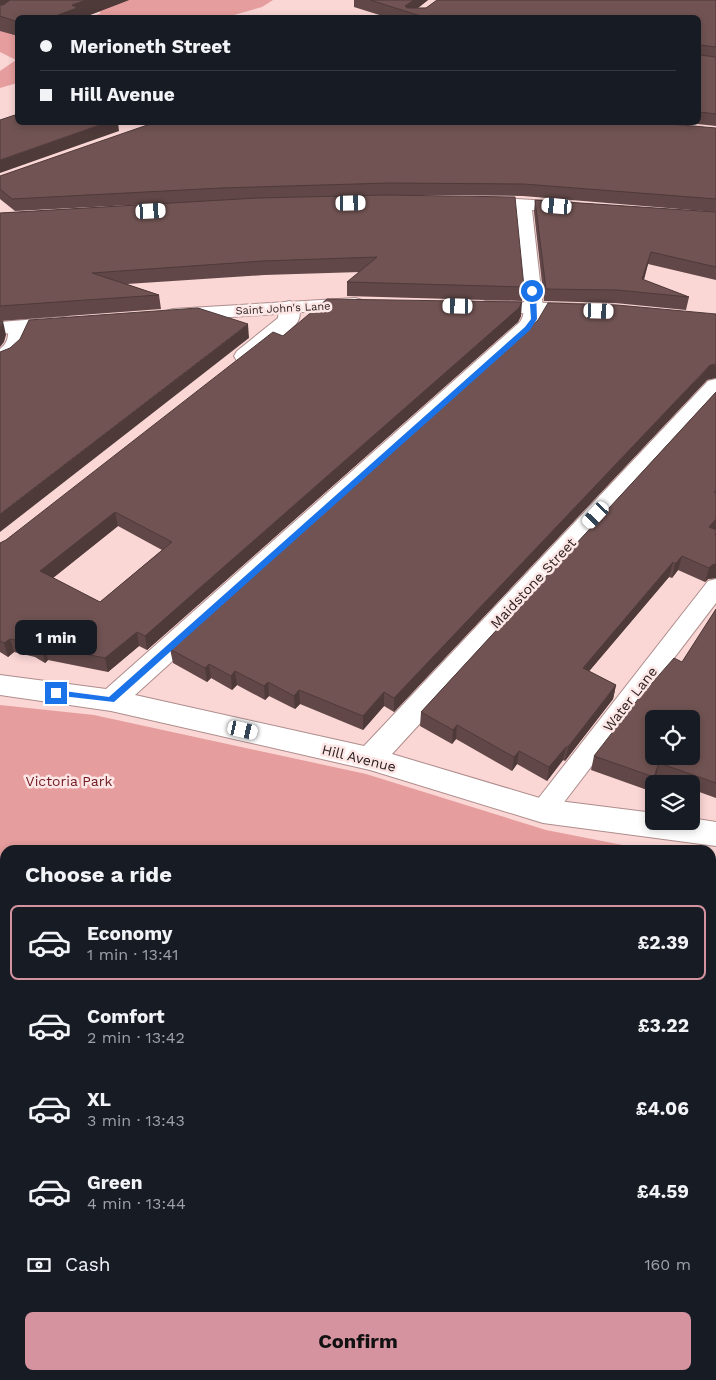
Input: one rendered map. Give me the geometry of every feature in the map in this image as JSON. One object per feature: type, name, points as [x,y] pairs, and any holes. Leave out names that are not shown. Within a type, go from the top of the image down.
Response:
[{"type":"street","name":"Saint John's Lane","points":[[153,316],[289,307],[374,304]]},
{"type":"street","points":[[231,367],[290,320],[289,307]]},
{"type":"street","points":[[467,307],[606,311]]},
{"type":"street","points":[[111,700],[527,328],[534,319],[534,308]]},
{"type":"street","points":[[0,360],[19,343],[10,328],[87,321]]},
{"type":"street","name":"Maidstone Street","points":[[370,759],[716,386]]},
{"type":"street","name":"Hill Avenue","points":[[0,685],[111,700],[370,759],[543,811],[716,834]]},
{"type":"lane","points":[[464,202],[523,203],[579,208]]},
{"type":"lane","points":[[523,203],[534,308]]},
{"type":"lane","name":"Water Lane","points":[[543,811],[716,587]]},
{"type":"green space","points":[[129,0],[273,0],[262,7],[234,15],[96,15],[101,13],[97,10]]},
{"type":"green space","points":[[0,27],[15,34],[15,60],[0,52]]},
{"type":"green space","points":[[15,61],[15,84],[0,88],[0,71]]},
{"type":"green space","name":"Victoria Park","points":[[0,705],[94,715],[366,774],[546,830],[622,845],[0,845]]},
{"type":"building","points":[[10,0],[86,0],[72,5],[77,8],[58,15],[15,15],[15,21],[0,16],[0,5]]},
{"type":"building","points":[[370,0],[414,0],[405,6],[407,8],[426,8],[437,0],[716,0],[716,47],[701,45],[701,15],[418,15]]},
{"type":"building","points":[[701,55],[716,57],[716,114],[701,112]]},
{"type":"building","points":[[15,115],[15,125],[99,125],[0,160],[0,120]]},
{"type":"building","points":[[147,125],[682,125],[716,128],[716,199],[524,184],[389,183],[221,188],[12,199],[0,189],[0,176]]},
{"type":"building","points":[[387,195],[515,197],[524,287],[347,282],[377,257],[263,261],[92,273],[159,295],[0,306],[0,213],[257,198]]},
{"type":"building","points":[[535,200],[716,212],[716,267],[651,252],[642,279],[689,297],[617,290],[546,289]]},
{"type":"building","points":[[327,299],[522,302],[519,308],[145,636],[137,632],[105,658],[45,646],[42,649],[31,643],[10,639],[4,643],[0,641],[0,543],[273,332],[283,336]],"holes":[[[115,512],[172,542],[100,602],[40,571]]]},
{"type":"building","points":[[548,303],[617,305],[716,314],[716,364],[710,365],[394,698],[384,692],[363,716],[299,690],[294,696],[268,682],[264,686],[235,671],[231,676],[209,664],[205,668],[170,649],[538,320]]},
{"type":"building","points":[[198,308],[248,324],[0,514],[0,352],[10,348],[20,339],[29,320]]},
{"type":"building","points":[[716,392],[716,490],[714,492],[716,493],[716,519],[709,527],[716,530],[716,564],[709,568],[682,556],[675,564],[673,562],[583,668],[616,685],[568,747],[549,767],[519,751],[514,757],[457,725],[453,730],[421,712]]},
{"type":"building","points":[[716,609],[716,783],[700,777],[700,775],[693,775],[665,765],[700,765],[700,710],[645,710],[645,765],[658,765],[655,775],[648,775],[594,756],[639,698],[674,658],[682,662]]},
{"type":"route","points":[[56,693],[111,700],[527,328],[534,319],[532,291]]}]
